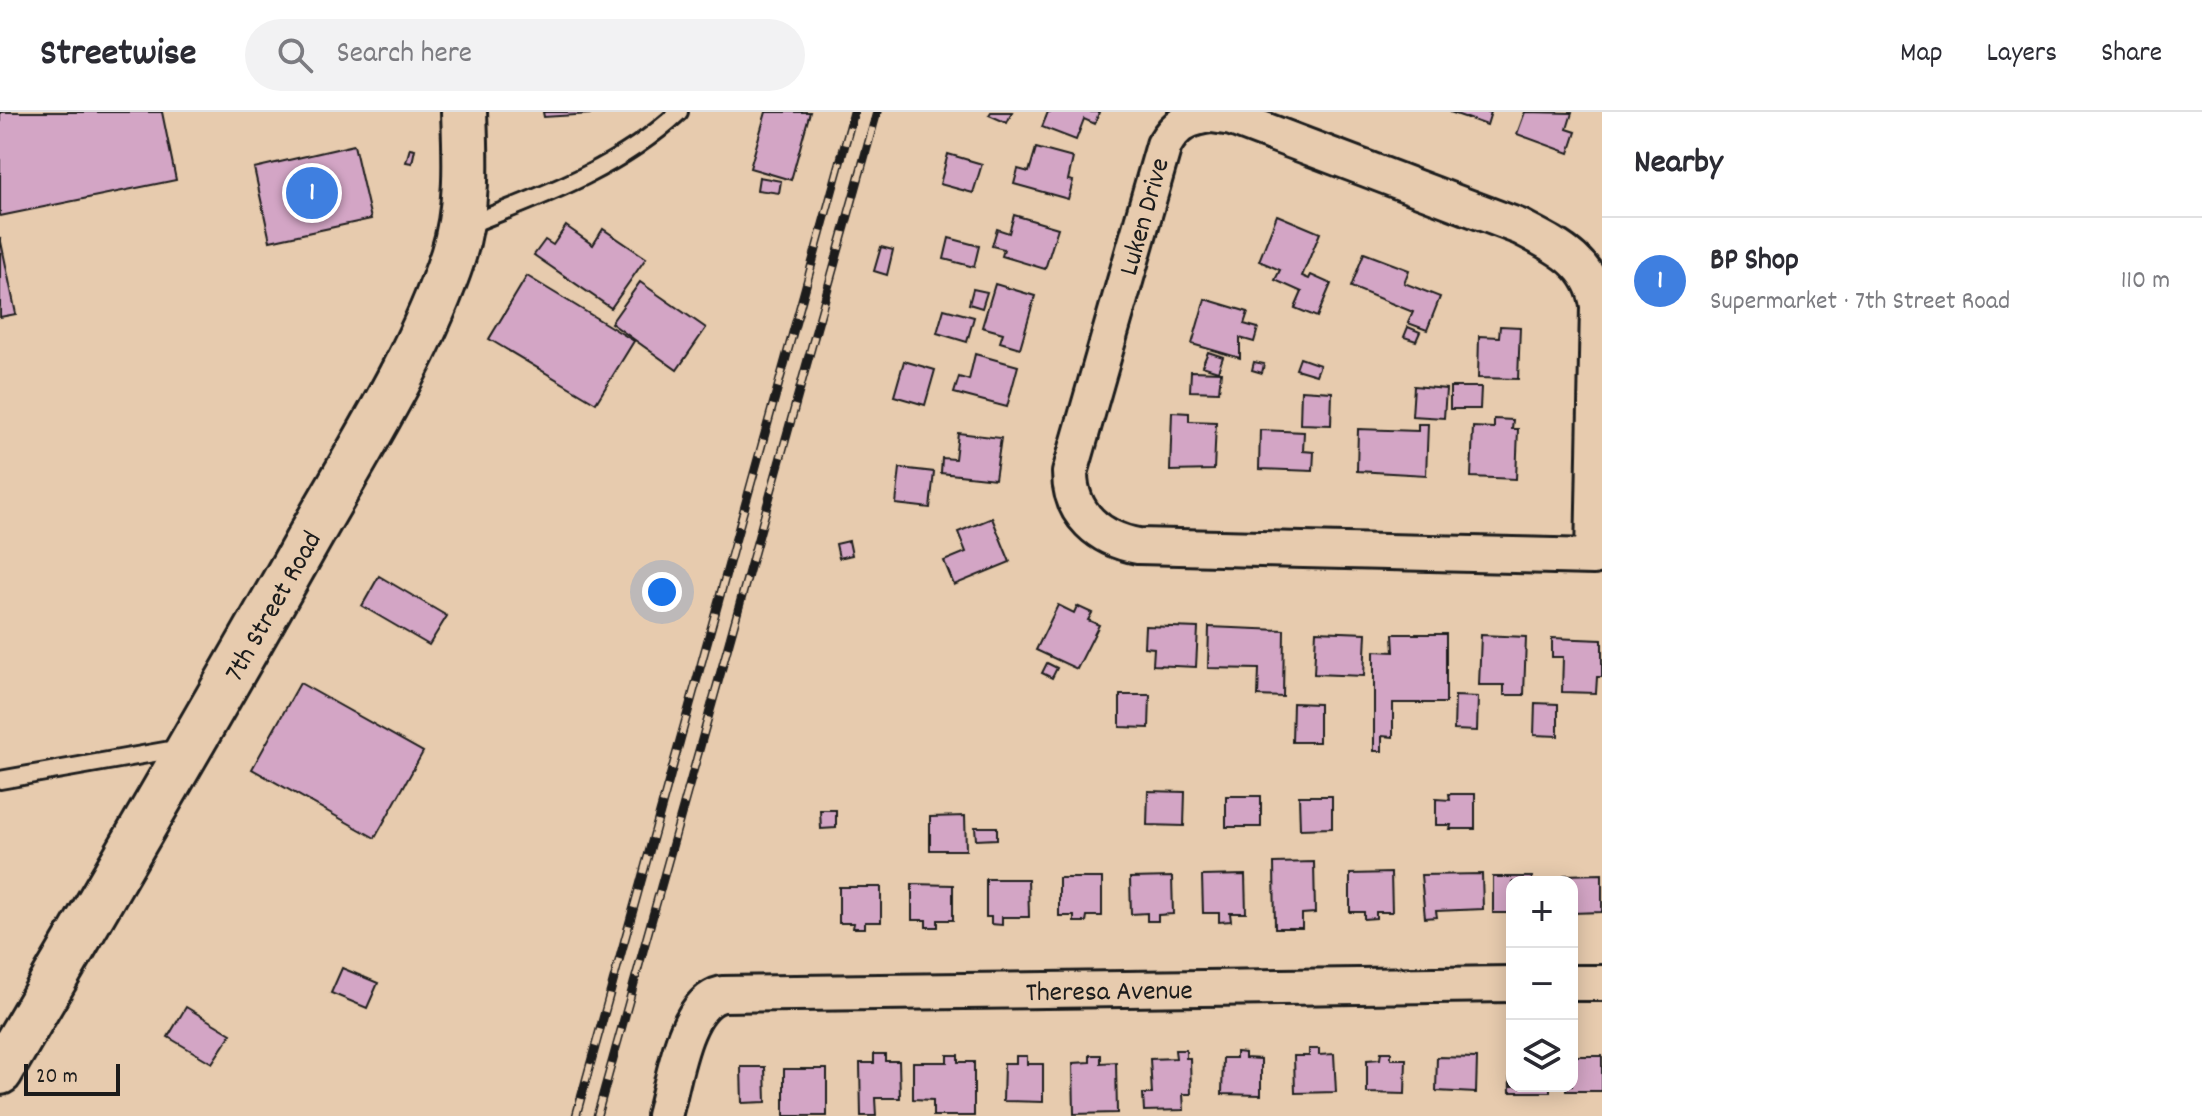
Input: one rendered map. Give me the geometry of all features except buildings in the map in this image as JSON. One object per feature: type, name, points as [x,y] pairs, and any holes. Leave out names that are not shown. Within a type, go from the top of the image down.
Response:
[{"type":"main road","name":"7th Street Road","points":[[0,1072],[191,746],[381,410],[435,304],[460,228],[465,191],[464,112]]},
{"type":"street","name":"Luken Drive","points":[[1192,117],[1232,118],[1520,227],[1560,247],[1589,274],[1598,306],[1598,557],[1138,546],[1120,543],[1091,525],[1076,505],[1070,488],[1070,473],[1164,145],[1173,129],[1192,117]]},
{"type":"street","points":[[1578,983],[1602,983]]},
{"type":"street","name":"Theresa Avenue","points":[[664,1116],[688,1029],[707,997],[722,994],[1506,984]]},
{"type":"lane","points":[[460,228],[567,186],[627,153],[679,112]]},
{"type":"lane","points":[[0,780],[191,746]]},
{"type":"railway","points":[[576,1116],[854,112]]},
{"type":"railway","points":[[597,1116],[877,112]]},
{"type":"place","name":"BP Shop","points":[[312,193]]}]
